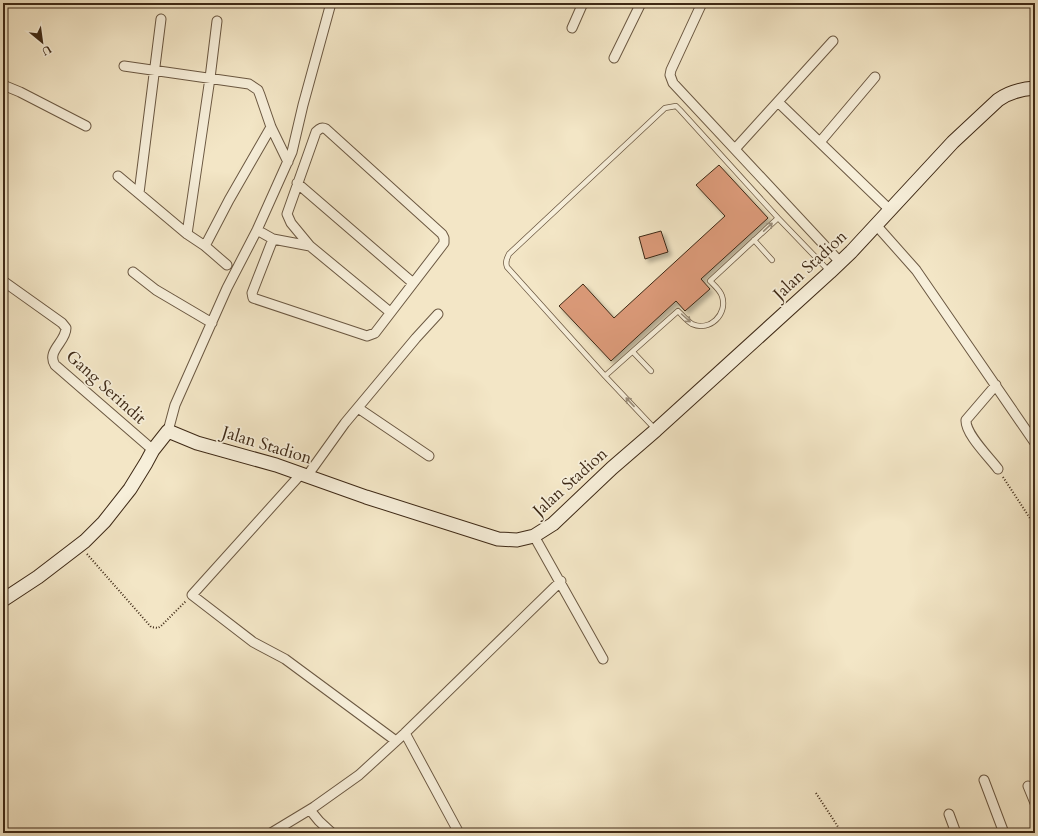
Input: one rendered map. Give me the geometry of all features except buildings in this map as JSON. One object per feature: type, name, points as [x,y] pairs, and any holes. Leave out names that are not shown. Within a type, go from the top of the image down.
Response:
[{"type":"street","points":[[3,600],[38,577],[80,545],[104,522],[130,490],[153,450],[168,431],[175,405],[227,288],[257,230],[292,152],[303,105],[331,3]]},
{"type":"street","points":[[572,28],[583,3]]},
{"type":"street","points":[[614,58],[641,3]]},
{"type":"street","points":[[702,3],[672,70],[671,79],[673,83],[840,262]]},
{"type":"street","points":[[139,193],[161,19]]},
{"type":"street","points":[[187,234],[217,21]]},
{"type":"street","points":[[735,149],[833,41]]},
{"type":"street","points":[[124,66],[249,84],[258,90],[262,98],[271,127],[288,162]]},
{"type":"street","points":[[820,142],[875,77]]},
{"type":"street","points":[[3,85],[20,92],[86,126]]},
{"type":"street","name":"Jalan Stadion","points":[[168,431],[197,443],[304,475],[498,540],[517,540],[534,536],[553,524],[612,468],[830,272],[953,142],[998,100],[1016,90],[1035,88]]},
{"type":"street","points":[[778,102],[890,210]]},
{"type":"street","points":[[205,246],[229,200],[271,127]]},
{"type":"street","points":[[272,239],[252,293],[253,298],[367,336],[375,333],[444,243],[442,234],[323,127],[316,132],[288,208],[287,216],[310,246],[390,312]]},
{"type":"street","points":[[118,176],[187,234],[205,246],[227,265]]},
{"type":"street","points":[[297,183],[413,282]]},
{"type":"street","points":[[876,225],[916,270],[1035,443]]},
{"type":"street","points":[[257,230],[272,239],[310,246]]},
{"type":"street","points":[[133,272],[156,290],[212,323]]},
{"type":"street","name":"Gang Serindit","points":[[3,281],[62,323],[66,328],[65,333],[52,358],[58,368],[153,450]]},
{"type":"street","points":[[396,741],[285,659],[253,642],[192,595],[304,475],[358,408],[438,314]]},
{"type":"street","points":[[996,385],[966,420],[966,423],[969,431],[998,469]]},
{"type":"street","points":[[358,408],[429,456]]},
{"type":"street","points":[[534,536],[561,581],[603,658]]},
{"type":"street","points":[[271,833],[310,810],[359,775],[405,733],[561,581]]},
{"type":"street","points":[[405,733],[459,833]]},
{"type":"street","points":[[984,780],[1004,833]]},
{"type":"street","points":[[1028,786],[1035,804]]},
{"type":"street","points":[[310,810],[332,833]]},
{"type":"street","points":[[949,814],[956,833]]},
{"type":"lane","points":[[656,430],[605,376],[507,267],[506,264],[507,258],[515,248],[666,108],[676,106],[680,110],[778,218],[830,272]]},
{"type":"lane","points":[[605,376],[678,311],[692,324],[706,325],[719,318],[722,312],[723,298],[720,291],[710,281],[778,218]]},
{"type":"lane","points":[[754,240],[772,260]]},
{"type":"lane","points":[[633,352],[651,371]]},
{"type":"path","points":[[998,469],[1035,526]]},
{"type":"path","points":[[80,545],[151,627],[158,628],[162,626],[192,595]]},
{"type":"path","points":[[816,793],[842,833]]}]
